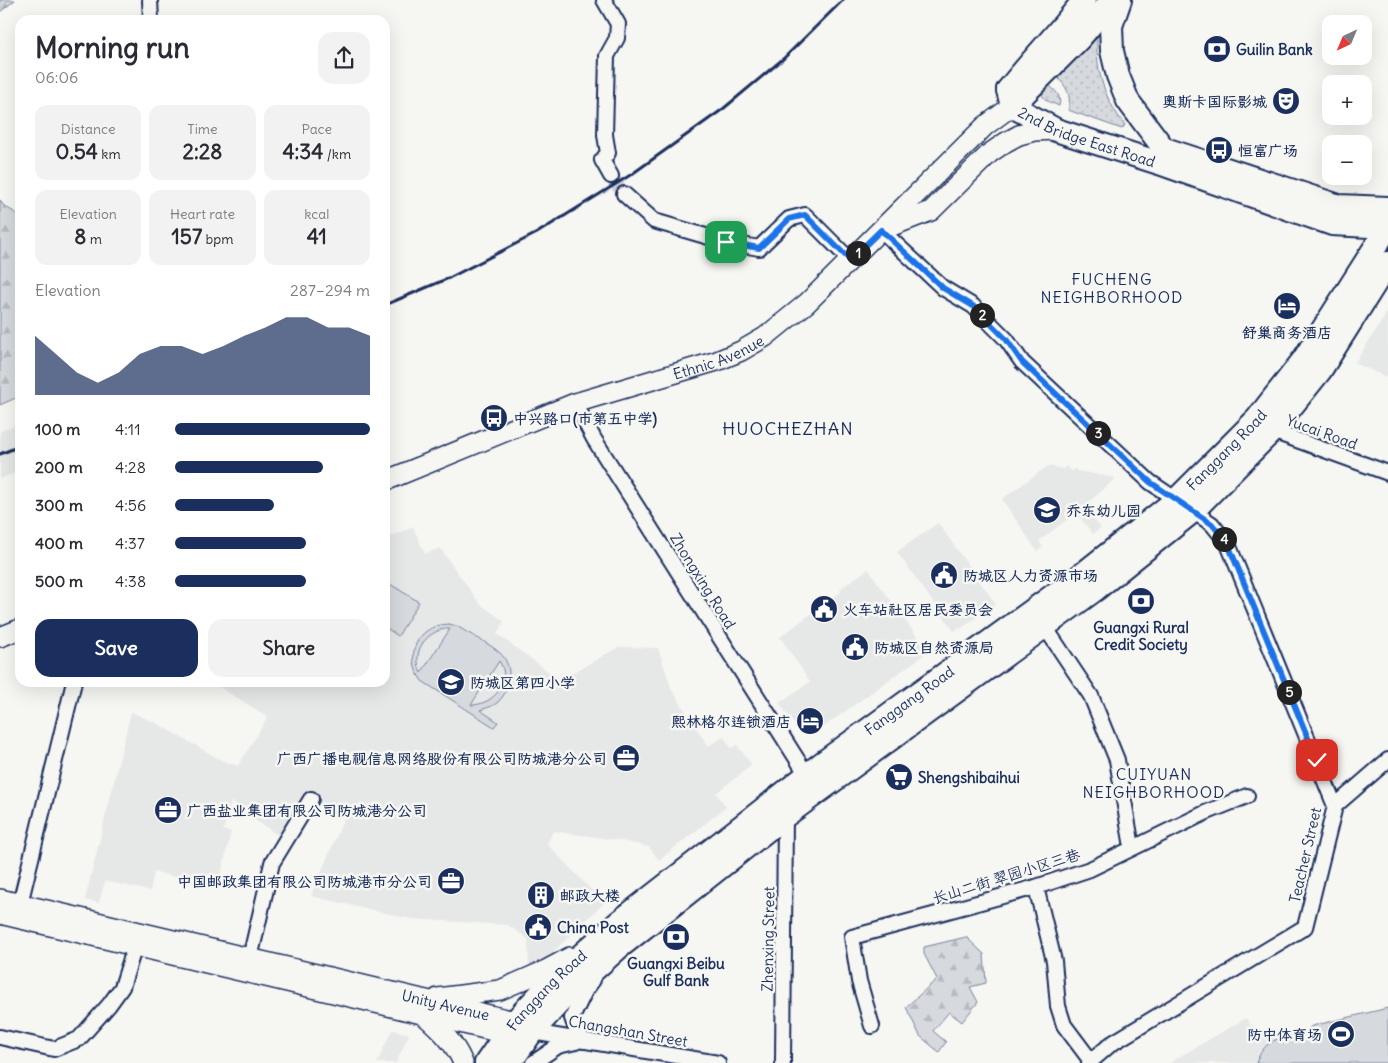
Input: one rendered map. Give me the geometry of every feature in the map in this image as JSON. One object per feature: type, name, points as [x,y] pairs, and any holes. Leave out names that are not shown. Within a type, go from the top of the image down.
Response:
[{"type":"highway","points":[[1014,98],[1032,60],[1065,25],[1084,0]]},
{"type":"highway","points":[[1014,98],[1079,39],[1112,0]]},
{"type":"highway","points":[[1120,0],[1111,26],[1112,51],[1118,76],[1128,101],[1164,149]]},
{"type":"highway","name":"2nd Bridge East Road","points":[[1014,98],[1056,130],[1158,163],[1332,224],[1388,227]]},
{"type":"highway","name":"2nd Bridge East Road","points":[[1014,98],[1061,116],[1339,206],[1388,208]]},
{"type":"highway","name":"Fanggang Road","points":[[486,1063],[517,1029],[554,979],[589,947],[724,839],[807,775],[1084,573],[1184,506],[1257,419],[1304,359],[1388,227]]},
{"type":"highway","name":"Fanggang Road","points":[[510,1063],[517,1029],[566,994],[617,949],[785,816],[1096,589],[1184,506],[1272,431],[1320,371],[1388,263]]},
{"type":"main road","name":"Ethnic Avenue","points":[[390,479],[575,403],[717,361],[741,351],[766,337],[785,322],[850,260],[1014,98]]},
{"type":"main road","points":[[881,230],[931,211],[990,153],[1006,142],[1019,135],[1034,131],[1056,130]]},
{"type":"main road","points":[[0,637],[15,631]]},
{"type":"main road","name":"Unity Avenue","points":[[0,899],[248,965],[517,1029]]},
{"type":"main road","name":"Unity Avenue","points":[[0,914],[135,946],[248,965]]},
{"type":"main road","points":[[464,1063],[459,1051],[425,1007],[500,990],[546,970],[589,947]]},
{"type":"street","points":[[150,0],[151,15]]},
{"type":"street","points":[[604,0],[618,24],[617,38],[607,56],[605,135],[608,153],[602,160],[612,176]]},
{"type":"street","points":[[624,194],[654,221],[726,242],[759,248],[789,219],[805,215],[850,260]]},
{"type":"street","name":"Teacher Street","points":[[881,230],[943,288],[973,306],[1006,339],[1022,362],[1150,482],[1212,524],[1228,544],[1334,806],[1331,825],[1305,927],[1111,1044],[1090,1062]]},
{"type":"street","name":"Zhongxing Road","points":[[575,403],[594,439],[807,775]]},
{"type":"street","name":"Yucai Road","points":[[1272,431],[1388,473]]},
{"type":"street","points":[[1045,627],[1091,696],[1117,760],[1132,847]]},
{"type":"street","points":[[20,904],[73,687]]},
{"type":"street","points":[[1334,806],[1388,760]]},
{"type":"street","name":"长山二街 翠园小区三巷","points":[[872,1026],[859,981],[852,937],[1036,887],[1090,869],[1204,813],[1247,796]]},
{"type":"street","points":[[248,965],[272,863],[311,799]]},
{"type":"street","name":"Zhenxing Street","points":[[783,1063],[785,816]]},
{"type":"street","points":[[1036,887],[1054,961],[1058,1006],[1064,1025],[1090,1062]]},
{"type":"street","points":[[0,1037],[54,1049],[79,1039],[110,1005],[122,987],[135,946]]},
{"type":"street","points":[[533,1063],[558,1046],[584,1040],[577,1032],[572,1018],[584,991],[617,949]]},
{"type":"street","name":"Changshan Street","points":[[517,1029],[718,1063]]},
{"type":"shaded area","points":[[1388,311],[1388,378],[1355,363]]},
{"type":"shaded area","points":[[15,426],[15,473],[0,479],[0,431]]},
{"type":"shaded area","name":"乔东幼儿园","points":[[1048,466],[1063,469],[1066,466],[1072,471],[1075,469],[1077,471],[1116,478],[1083,507],[1101,528],[1093,534],[1076,513],[1039,541],[1043,547],[1037,551],[1002,499]]},
{"type":"shaded area","name":"防城区人力资源市场","points":[[938,523],[996,604],[960,629],[954,631],[897,552]]},
{"type":"shaded area","points":[[413,527],[425,554],[440,548],[480,604],[504,621],[497,634],[560,680],[619,647],[658,648],[672,690],[708,746],[724,737],[731,748],[737,745],[752,765],[716,793],[726,807],[659,860],[649,847],[623,841],[553,831],[547,844],[604,903],[551,954],[529,967],[528,939],[508,925],[411,919],[311,896],[345,816],[339,815],[305,795],[279,836],[252,818],[251,813],[231,802],[223,830],[231,832],[218,887],[154,872],[150,891],[105,881],[99,903],[85,900],[131,712],[156,723],[221,760],[238,766],[268,717],[220,687],[390,687],[390,537]]},
{"type":"shaded area","name":"防城区自然资源局","points":[[868,569],[928,652],[822,728],[811,730],[798,727],[779,703],[810,682],[780,637],[842,591],[840,589]]},
{"type":"shaded area","points":[[1246,1018],[1258,1036],[1272,1028],[1274,1030],[1306,1031],[1282,1037],[1260,1052],[1256,1063],[1169,1063]]},
{"type":"shaded area","points":[[392,1030],[409,1034],[396,1063],[377,1063]]},
{"type":"green space","points":[[0,0],[15,0],[0,12]]},
{"type":"green space","points":[[1093,39],[1097,40],[1098,64],[1103,86],[1112,106],[1125,125],[1122,129],[1068,110],[1068,91],[1056,76]]},
{"type":"green space","points":[[1048,84],[1059,96],[1059,106],[1044,98],[1044,88]]},
{"type":"green space","points":[[0,200],[3,205],[15,213],[15,398],[0,405]]},
{"type":"green space","points":[[390,584],[419,602],[398,636],[390,630]]},
{"type":"green space","points":[[449,624],[457,626],[490,645],[504,658],[509,671],[506,691],[496,704],[480,710],[498,722],[494,727],[422,681],[416,671],[414,652],[416,643],[421,636],[438,626]],"holes":[[[443,629],[450,629],[421,673],[418,659],[421,646],[430,636]],[[499,661],[504,676],[499,690],[487,701],[471,705]]]},
{"type":"green space","points":[[966,937],[984,954],[986,983],[970,987],[978,1002],[962,1022],[949,1012],[933,1031],[946,1042],[939,1052],[920,1036],[906,1007],[937,979],[924,954],[924,947]]},
{"type":"green space","name":"防中体育场","points":[[1388,1008],[1388,1063],[1256,1063],[1261,1052],[1273,1041],[1304,1031],[1312,1026]]},
{"type":"tunnel","points":[[611,176],[624,194]]},
{"type":"railway","points":[[390,303],[449,278],[537,233],[632,174],[723,109],[783,59],[843,0]]},
{"type":"railway","points":[[0,454],[15,448]]},
{"type":"place","name":"Guilin Bank","points":[[1217,49]]},
{"type":"place","name":"奥斯卡国际影城","points":[[1286,101]]},
{"type":"place","name":"恒富广场","points":[[1219,150]]},
{"type":"place","name":"舒巢商务酒店","points":[[1287,306]]},
{"type":"place","name":"中兴路口(巿第五中学)","points":[[494,418]]},
{"type":"place","name":"乔东幼儿园","points":[[1047,510]]},
{"type":"place","name":"防城区人力资源市场","points":[[944,575]]},
{"type":"place","name":"Guangxi Rural Credit Society","points":[[1141,601]]},
{"type":"place","name":"火车站社区居民委员会","points":[[824,609]]},
{"type":"place","name":"防城区自然资源局","points":[[855,647]]},
{"type":"place","name":"防城区第四小学","points":[[451,682]]},
{"type":"place","name":"熙林格尔连锁酒店","points":[[810,721]]},
{"type":"place","name":"广西广播电视信息网络股份有限公司防城港分公司","points":[[626,758]]},
{"type":"place","name":"Shengshibaihui","points":[[899,777]]},
{"type":"place","name":"广西盐业集团有限公司防城港分公司","points":[[168,810]]},
{"type":"place","name":"中国邮政集团有限公司防城港市分公司","points":[[451,881]]},
{"type":"place","name":"邮政大楼","points":[[541,895]]},
{"type":"place","name":"China Post","points":[[538,927]]},
{"type":"place","name":"Guangxi Beibu Gulf Bank","points":[[676,937]]},
{"type":"place","name":"防中体育场","points":[[1341,1034]]},
{"type":"district","name":"FUCHENG NEIGHBORHOOD","points":[[1112,288]]},
{"type":"district","name":"HUOCHEZHAN","points":[[788,428]]},
{"type":"district","name":"CUIYUAN NEIGHBORHOOD","points":[[1154,783]]},
{"type":"route","points":[[726,242],[759,248],[789,219],[805,215],[850,260],[881,230],[943,288],[973,306],[1006,339],[1022,362],[1150,482],[1212,524],[1228,544],[1317,760]]}]
